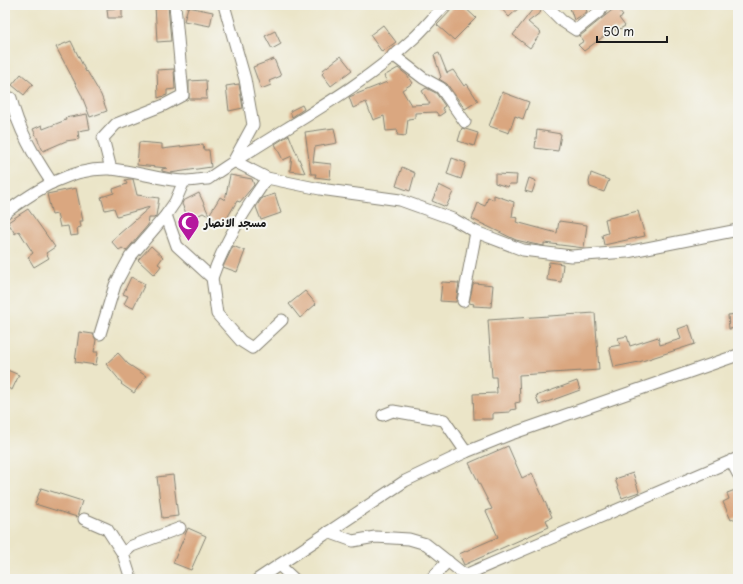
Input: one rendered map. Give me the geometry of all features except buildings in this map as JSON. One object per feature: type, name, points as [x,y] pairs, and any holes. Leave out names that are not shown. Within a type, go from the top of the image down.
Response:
[{"type":"street","points":[[111,169],[103,138],[116,124],[164,105],[183,95],[175,5]]},
{"type":"street","points":[[224,5],[245,79],[254,125],[234,161]]},
{"type":"street","points":[[5,212],[32,193],[52,183],[87,171],[111,169],[184,181],[208,179],[334,98],[393,55],[414,38],[444,5]]},
{"type":"street","points":[[546,5],[562,21],[576,30],[600,11],[603,5]]},
{"type":"street","points":[[393,55],[422,78],[441,88],[465,122]]},
{"type":"street","points":[[11,98],[15,114],[30,149],[52,183]]},
{"type":"street","points":[[234,161],[267,178],[320,189],[400,200],[453,219],[476,232],[524,250],[571,256],[627,252],[738,230]]},
{"type":"street","points":[[267,178],[249,204],[219,255],[212,278],[217,314],[241,341],[252,348],[282,320]]},
{"type":"street","points":[[100,334],[115,285],[130,257],[166,215],[175,202],[184,181]]},
{"type":"street","points":[[166,215],[177,246],[212,278]]},
{"type":"street","points":[[463,301],[476,232]]},
{"type":"street","points":[[258,579],[405,481],[466,452],[517,431],[738,355]]},
{"type":"street","points":[[383,415],[393,411],[444,420],[466,452]]},
{"type":"street","points":[[328,532],[353,541],[375,538],[409,539],[426,544],[467,577],[735,460],[738,474]]},
{"type":"street","points":[[84,519],[107,529],[123,554],[131,579]]},
{"type":"street","points":[[123,554],[132,546],[180,528]]},
{"type":"street","points":[[431,579],[448,561]]},
{"type":"street","points":[[279,565],[294,579]]},
{"type":"place","name":"مسجد الانصار","points":[[188,242]]}]
